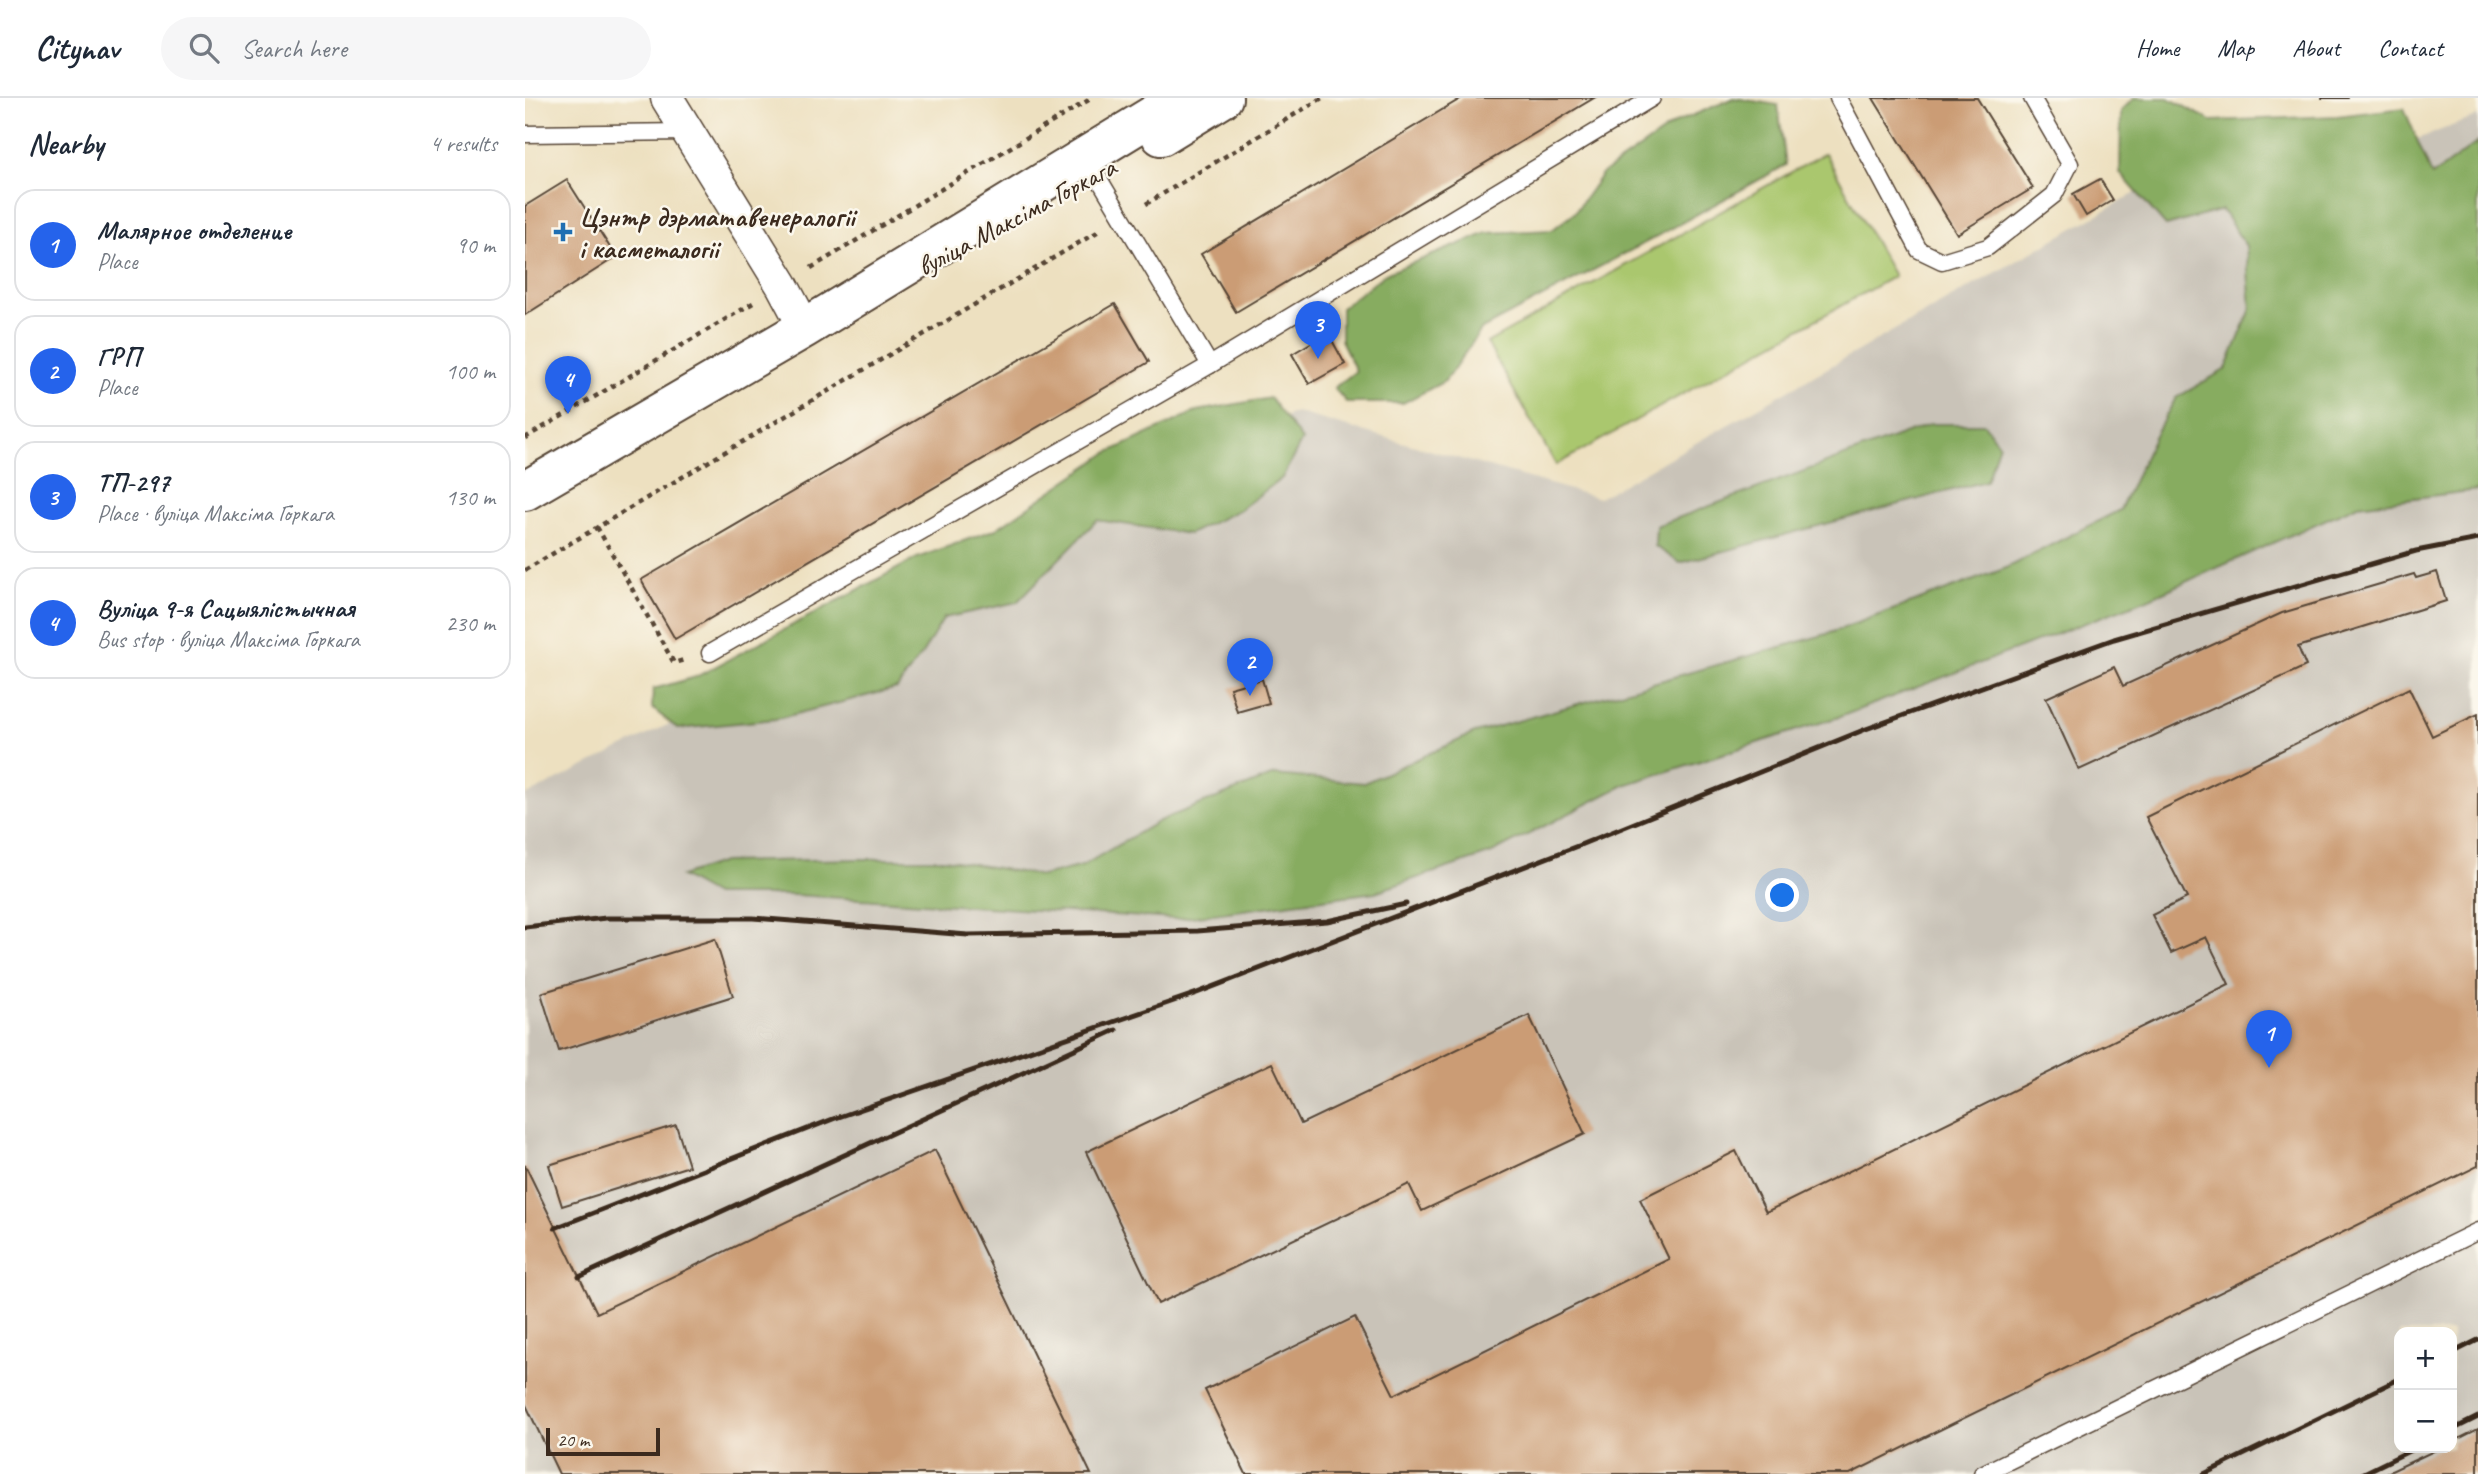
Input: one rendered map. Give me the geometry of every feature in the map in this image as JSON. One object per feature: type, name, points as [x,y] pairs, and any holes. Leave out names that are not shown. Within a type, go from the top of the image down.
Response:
[{"type":"main road","name":"вуліца Максіма Горкага","points":[[1091,166],[1181,98]]},
{"type":"main road","name":"вуліца Максіма Горкага","points":[[525,491],[1091,166],[1223,98]]},
{"type":"street","points":[[667,98],[782,285],[805,328]]},
{"type":"lane","points":[[710,653],[1210,365],[1653,98]]},
{"type":"lane","points":[[1838,98],[1919,250],[1942,261],[1987,247],[2054,195],[2070,164],[2032,98]]},
{"type":"lane","points":[[525,134],[687,132]]},
{"type":"lane","points":[[1091,166],[1210,365]]},
{"type":"lane","points":[[1982,1474],[2478,1231]]},
{"type":"path","points":[[525,570],[1322,98]]},
{"type":"path","points":[[597,527],[674,663],[710,653]]},
{"type":"shaded area","points":[[2478,116],[2478,1474],[525,1474],[525,796],[1295,412],[1599,498],[2206,153],[2299,184]]},
{"type":"green space","points":[[1734,98],[1778,105],[1786,165],[1482,329],[1445,381],[1403,403],[1347,403],[1334,388],[1356,371],[1341,340],[1341,308],[1385,274],[1487,233],[1552,230],[1575,212],[1602,174],[1677,122]]},
{"type":"green space","points":[[2134,98],[2169,98],[2211,121],[2337,116],[2404,108],[2432,176],[2478,142],[2478,490],[2358,505],[2145,600],[1842,716],[1624,785],[1492,853],[1375,892],[1176,919],[795,895],[715,895],[681,876],[723,862],[945,859],[1042,876],[1082,866],[1159,821],[1274,775],[1364,783],[1475,733],[1827,634],[2004,569],[2120,510],[2154,437],[2176,398],[2226,369],[2251,309],[2246,246],[2222,210],[2166,226],[2120,173],[2121,111]]},
{"type":"green space","points":[[1825,153],[1894,276],[1556,465],[1487,343]]},
{"type":"green space","points":[[1270,398],[1302,440],[1282,478],[1239,510],[1189,534],[1097,520],[1017,602],[944,618],[897,688],[776,719],[678,729],[652,708],[653,689],[696,677],[917,558],[996,529],[1107,453],[1197,411]]},
{"type":"green space","points":[[1931,424],[1984,424],[1999,444],[1986,481],[1680,563],[1655,546],[1656,526]]},
{"type":"building","points":[[1462,98],[1594,98],[1236,312],[1201,254]]},
{"type":"building","points":[[1873,98],[1977,98],[2033,188],[1957,234]]},
{"type":"building","points":[[2100,179],[2113,200],[2086,216],[2073,194]]},
{"type":"building","name":"Цэнтр дэрматавенералогіі і касметалогіі","points":[[567,180],[616,257],[525,315],[525,206]]},
{"type":"building","points":[[1115,304],[1149,362],[675,639],[641,580]]},
{"type":"building","points":[[1328,333],[1345,364],[1309,384],[1292,354]]},
{"type":"building","points":[[2437,572],[2446,601],[2298,647],[2306,666],[2079,770],[2046,698],[2114,667],[2123,686],[2282,613],[2414,574],[2416,578]]},
{"type":"building","points":[[1262,679],[1269,703],[1237,712],[1230,688]]},
{"type":"building","points":[[2409,688],[2432,736],[2478,714],[2478,1166],[1850,1474],[1246,1474],[1205,1390],[1355,1317],[1394,1395],[1669,1259],[1640,1199],[1736,1151],[1766,1212],[2229,984],[2206,937],[2171,953],[2152,915],[2187,898],[2146,817]]},
{"type":"building","points":[[715,939],[733,996],[559,1051],[541,993]]},
{"type":"building","points":[[1529,1015],[1585,1134],[1422,1211],[1409,1184],[1158,1304],[1086,1152],[1272,1063],[1301,1124]]},
{"type":"building","points":[[676,1125],[689,1166],[562,1206],[549,1165]]},
{"type":"building","points":[[935,1150],[1091,1474],[559,1474],[525,1403],[525,1165],[597,1313]]},
{"type":"building","points":[[2478,1429],[2478,1474],[2385,1474],[2429,1453],[2457,1453],[2457,1440]]},
{"type":"tram line","points":[[2322,98],[2348,98]]},
{"type":"railway","points":[[555,1228],[833,1119],[1197,993],[1580,845],[1866,729],[2114,639],[2416,551],[2478,539]]},
{"type":"railway","points":[[525,927],[606,918],[753,918],[968,935],[1197,931],[1327,921],[1406,904]]},
{"type":"railway","points":[[579,1277],[1116,1030]]},
{"type":"railway","points":[[2457,1350],[2478,1340]]},
{"type":"railway","points":[[2204,1474],[2394,1381]]},
{"type":"railway","points":[[2457,1428],[2478,1417]]},
{"type":"railway","points":[[2362,1474],[2405,1453]]},
{"type":"place","name":"Цэнтр дэрматавенералогіі і касметалогіі","points":[[563,232]]},
{"type":"place","name":"ТП-297","points":[[1318,359]]},
{"type":"place","name":"Вуліца 9-я Сацыялістычная","points":[[568,414]]},
{"type":"place","name":"ГРП","points":[[1250,696]]},
{"type":"place","name":"Малярное отделение","points":[[2269,1068]]}]
